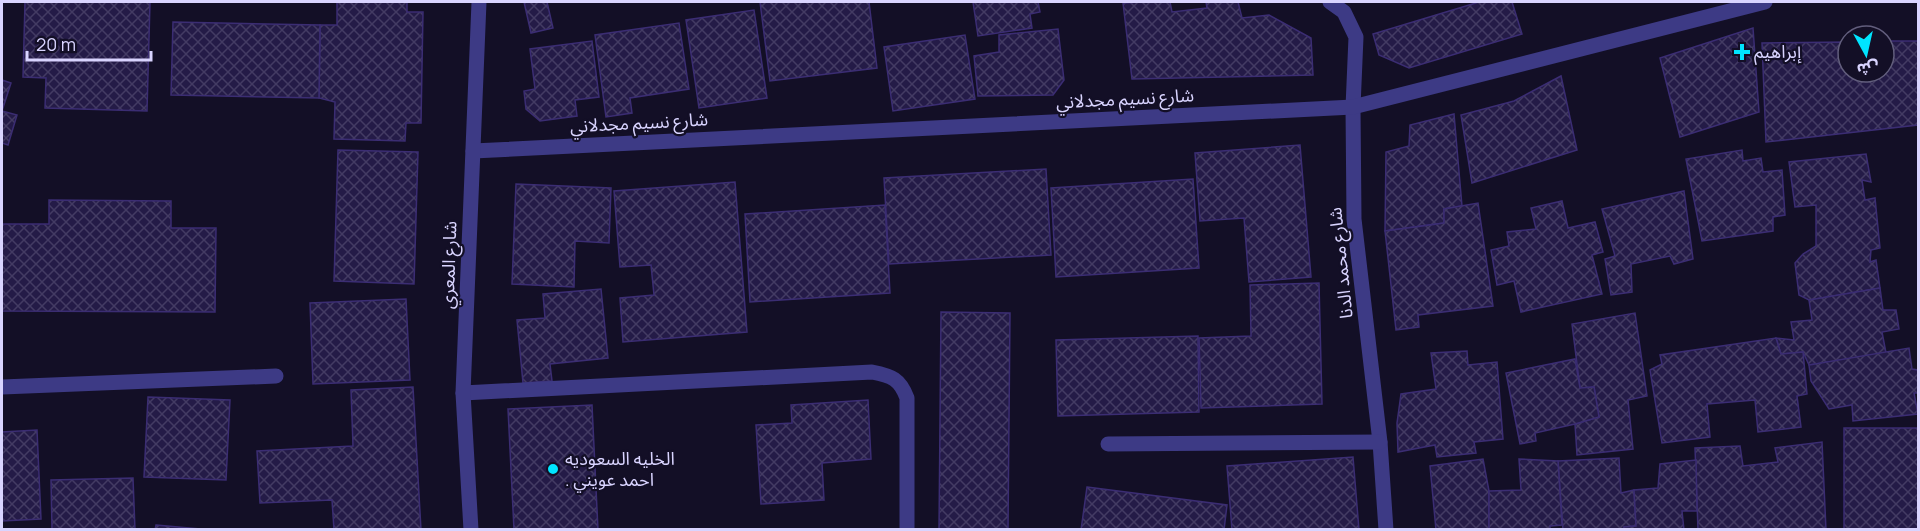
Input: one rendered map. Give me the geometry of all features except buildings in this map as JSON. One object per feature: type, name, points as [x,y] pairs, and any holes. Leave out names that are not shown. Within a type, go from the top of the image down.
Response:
[{"type":"street","name":"شارع المعري","points":[[471,530],[463,393],[479,2]]},
{"type":"street","name":"شارع محمد الدنا","points":[[1330,2],[1344,12],[1356,38],[1353,107],[1354,219],[1380,442],[1386,530]]},
{"type":"street","name":"شارع نسيم مجدلاني","points":[[473,151],[1353,107],[1765,2]]},
{"type":"street","points":[[463,393],[872,372],[888,375],[902,384],[907,398],[907,528]]},
{"type":"street","points":[[2,387],[276,376]]},
{"type":"street","points":[[1108,444],[1380,442]]},
{"type":"place","name":"إبراهيم","points":[[1742,52]]},
{"type":"place","name":"الخليه السعوديه . احمد عويني","points":[[553,469]]}]
